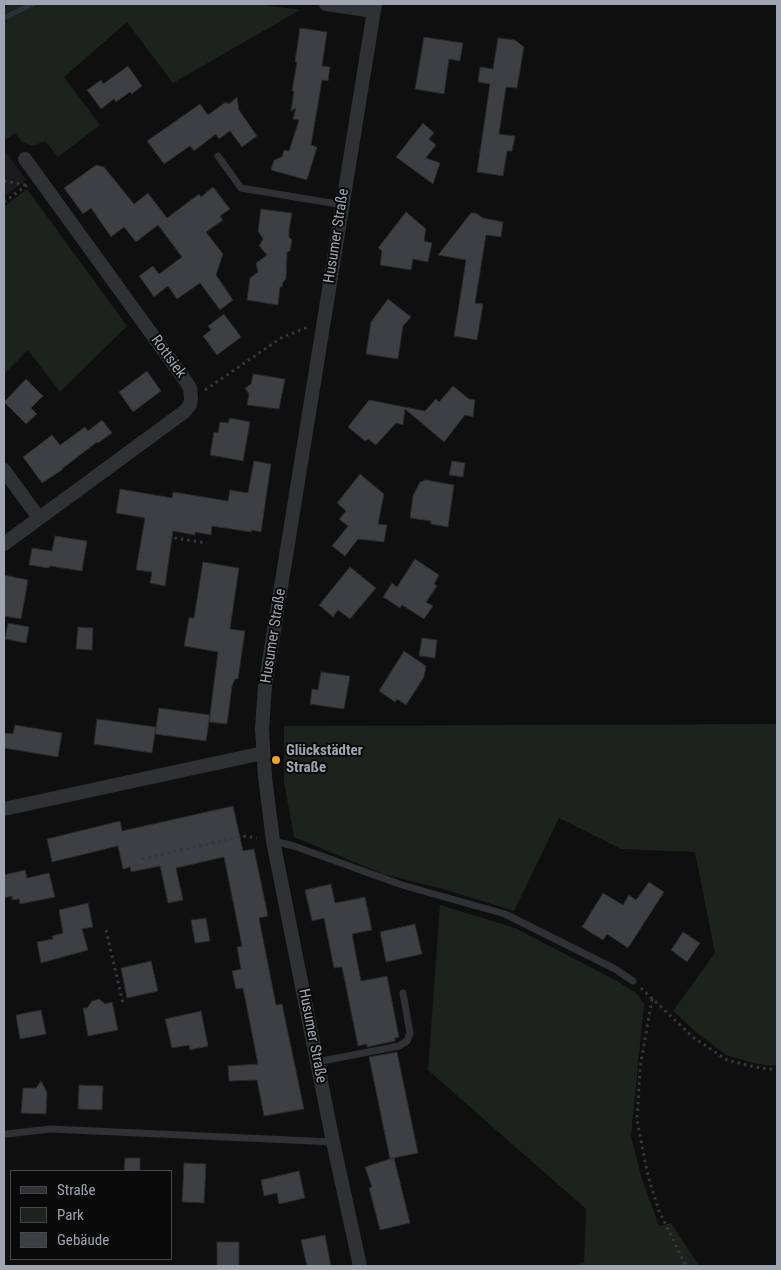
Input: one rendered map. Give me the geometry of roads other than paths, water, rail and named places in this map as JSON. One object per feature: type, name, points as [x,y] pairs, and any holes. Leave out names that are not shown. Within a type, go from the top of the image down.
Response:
[{"type":"street","points":[[326,4],[374,7]]},
{"type":"street","name":"Husumer Straße","points":[[360,1266],[333,1142],[273,841],[262,729],[266,686],[374,7]]},
{"type":"street","name":"Rottsiek","points":[[4,544],[184,412],[190,405],[192,398],[190,388],[185,380],[32,181],[25,159]]},
{"type":"street","points":[[4,470],[39,518]]},
{"type":"street","points":[[4,809],[263,753]]},
{"type":"lane","points":[[218,156],[241,188],[343,205]]},
{"type":"lane","points":[[273,841],[294,846],[402,885],[505,914],[615,969],[633,981]]},
{"type":"lane","points":[[317,1062],[399,1046],[407,1041],[410,1033],[403,993]]},
{"type":"lane","points":[[6,1134],[51,1129],[333,1142]]},
{"type":"waterway","points":[[4,18],[32,4]]},
{"type":"place","name":"Glückstädter Straße","points":[[276,760]]}]
